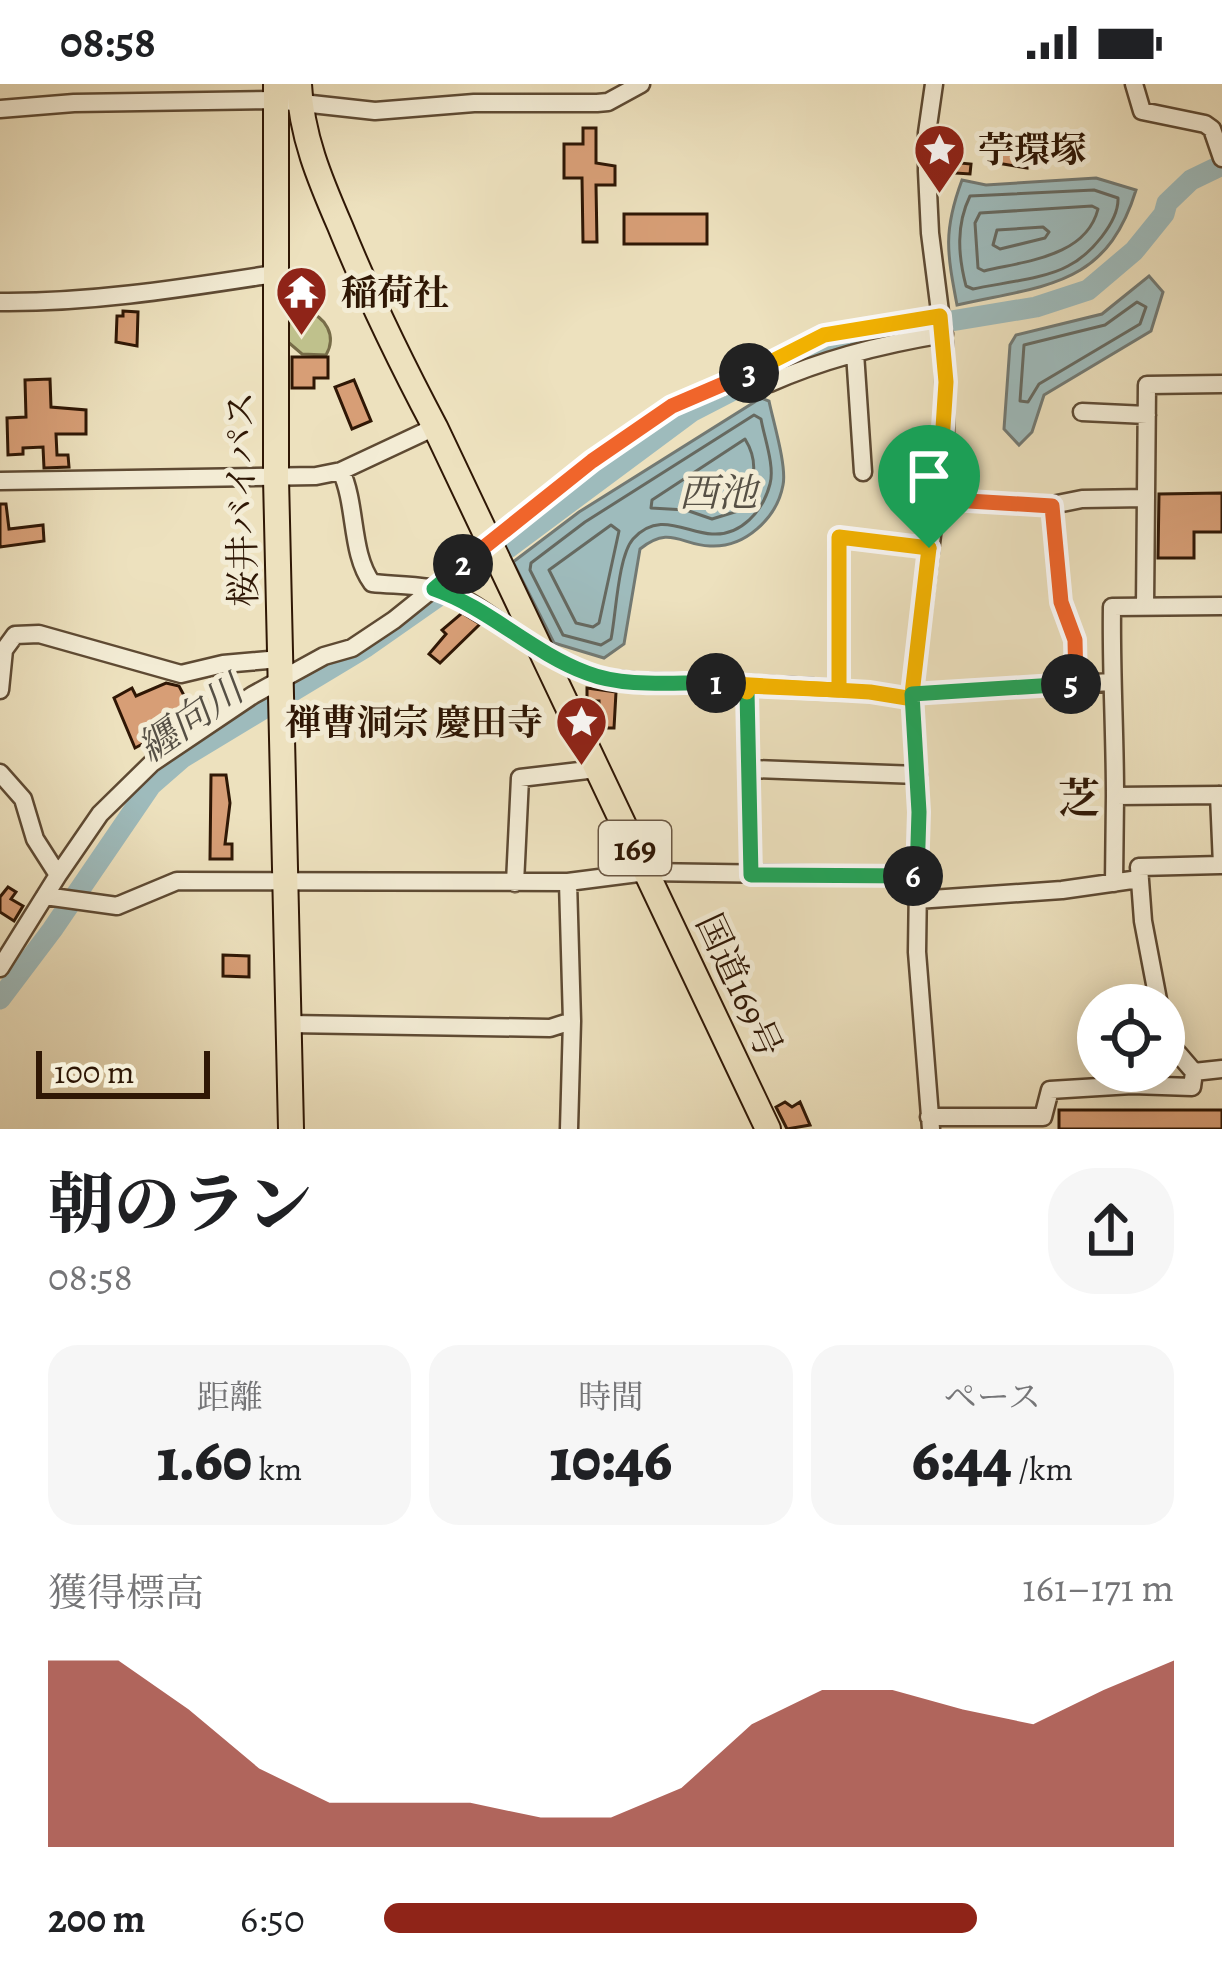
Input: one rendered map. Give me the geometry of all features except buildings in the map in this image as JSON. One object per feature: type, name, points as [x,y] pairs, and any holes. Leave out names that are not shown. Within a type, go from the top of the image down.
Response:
[{"type":"highway","name":"桜井バイパス","points":[[287,93],[274,274],[291,1129]]},
{"type":"highway","name":"国道169号","points":[[287,93],[377,317],[435,428],[768,1129]]},
{"type":"street","points":[[0,109],[287,93],[375,111],[474,103],[597,103],[641,84]]},
{"type":"street","points":[[934,84],[927,171],[942,325],[945,432],[912,694],[918,775],[922,1055],[930,1123],[1043,1117],[1050,1090],[1192,1087],[1194,1072],[1185,1061]]},
{"type":"street","points":[[1134,84],[1142,111],[1212,129],[1222,158]]},
{"type":"street","points":[[0,302],[157,292],[274,274]]},
{"type":"street","points":[[770,383],[813,364],[942,325]]},
{"type":"street","points":[[0,968],[100,814],[152,763],[324,656],[352,648],[435,589],[592,461],[672,406],[732,382],[824,335],[942,325]]},
{"type":"street","points":[[855,353],[863,472]]},
{"type":"street","points":[[1144,607],[1147,385],[1222,385]]},
{"type":"street","points":[[1082,412],[1147,415]]},
{"type":"street","points":[[0,481],[277,478],[341,471],[435,428]]},
{"type":"street","points":[[341,471],[349,487],[371,584],[435,589],[461,598],[539,649],[589,674],[622,681],[839,690],[907,698],[1111,682]]},
{"type":"street","points":[[935,499],[1052,506],[1082,499],[1146,498]]},
{"type":"street","points":[[1052,506],[1061,602],[1075,640],[1076,684]]},
{"type":"street","points":[[839,690],[839,537],[929,548]]},
{"type":"street","points":[[1114,883],[1112,607],[1222,606]]},
{"type":"street","points":[[0,690],[4,650],[15,635],[39,634],[181,674],[223,664],[281,685]]},
{"type":"street","points":[[747,686],[751,875]]},
{"type":"street","points":[[752,769],[918,775]]},
{"type":"street","points":[[515,883],[518,781],[525,775],[596,770]]},
{"type":"street","points":[[0,773],[23,799],[35,839],[58,874]]},
{"type":"street","points":[[1115,796],[1220,794],[1221,865],[1139,866],[1156,984]]},
{"type":"street","points":[[48,897],[117,906],[177,881],[568,882],[646,872],[917,876]]},
{"type":"street","points":[[917,900],[1139,879]]},
{"type":"street","points":[[568,882],[569,1129]]},
{"type":"street","points":[[289,1024],[550,1028],[572,1021]]},
{"type":"street","points":[[1194,1072],[1222,1069]]},
{"type":"green space","points":[[305,311],[328,328],[326,355],[302,354],[288,342],[289,316]]},
{"type":"water","points":[[1096,178],[1136,190],[1108,246],[1089,264],[1044,286],[957,305],[949,242],[962,180],[986,185]]},
{"type":"water","points":[[1149,276],[1163,292],[1151,331],[1044,395],[1032,432],[1019,445],[1004,429],[1010,345],[1016,335],[1102,314]]},
{"type":"water","name":"西池","points":[[761,398],[769,401],[784,477],[780,497],[766,519],[747,536],[723,545],[668,537],[650,542],[640,549],[624,644],[604,658],[554,643],[513,562],[579,512]]},
{"type":"waterway","name":"纒向川","points":[[508,548],[691,412],[776,368],[897,330],[1036,307],[1088,290],[1134,251],[1164,214],[1167,203],[1191,180],[1222,165]]},
{"type":"waterway","name":"纒向川","points":[[0,999],[151,785],[182,758],[366,647],[486,563]]},
{"type":"place","name":"苧環塚","points":[[939,195]]},
{"type":"place","name":"稲荷社","points":[[302,338]]},
{"type":"place","name":"禅曹洞宗 慶田寺","points":[[582,768]]},
{"type":"district","name":"芝","points":[[1079,798]]},
{"type":"route","points":[[929,548],[839,537],[839,690],[770,688],[747,686],[751,875],[917,876],[918,775],[912,694],[1076,684],[1075,640],[1061,602],[1052,506],[935,499],[945,432],[940,316],[824,335],[732,382],[672,406],[592,461],[434,589],[461,598],[518,638],[589,674],[622,681],[718,683],[770,688],[870,692],[907,698],[912,694],[929,548]]}]
